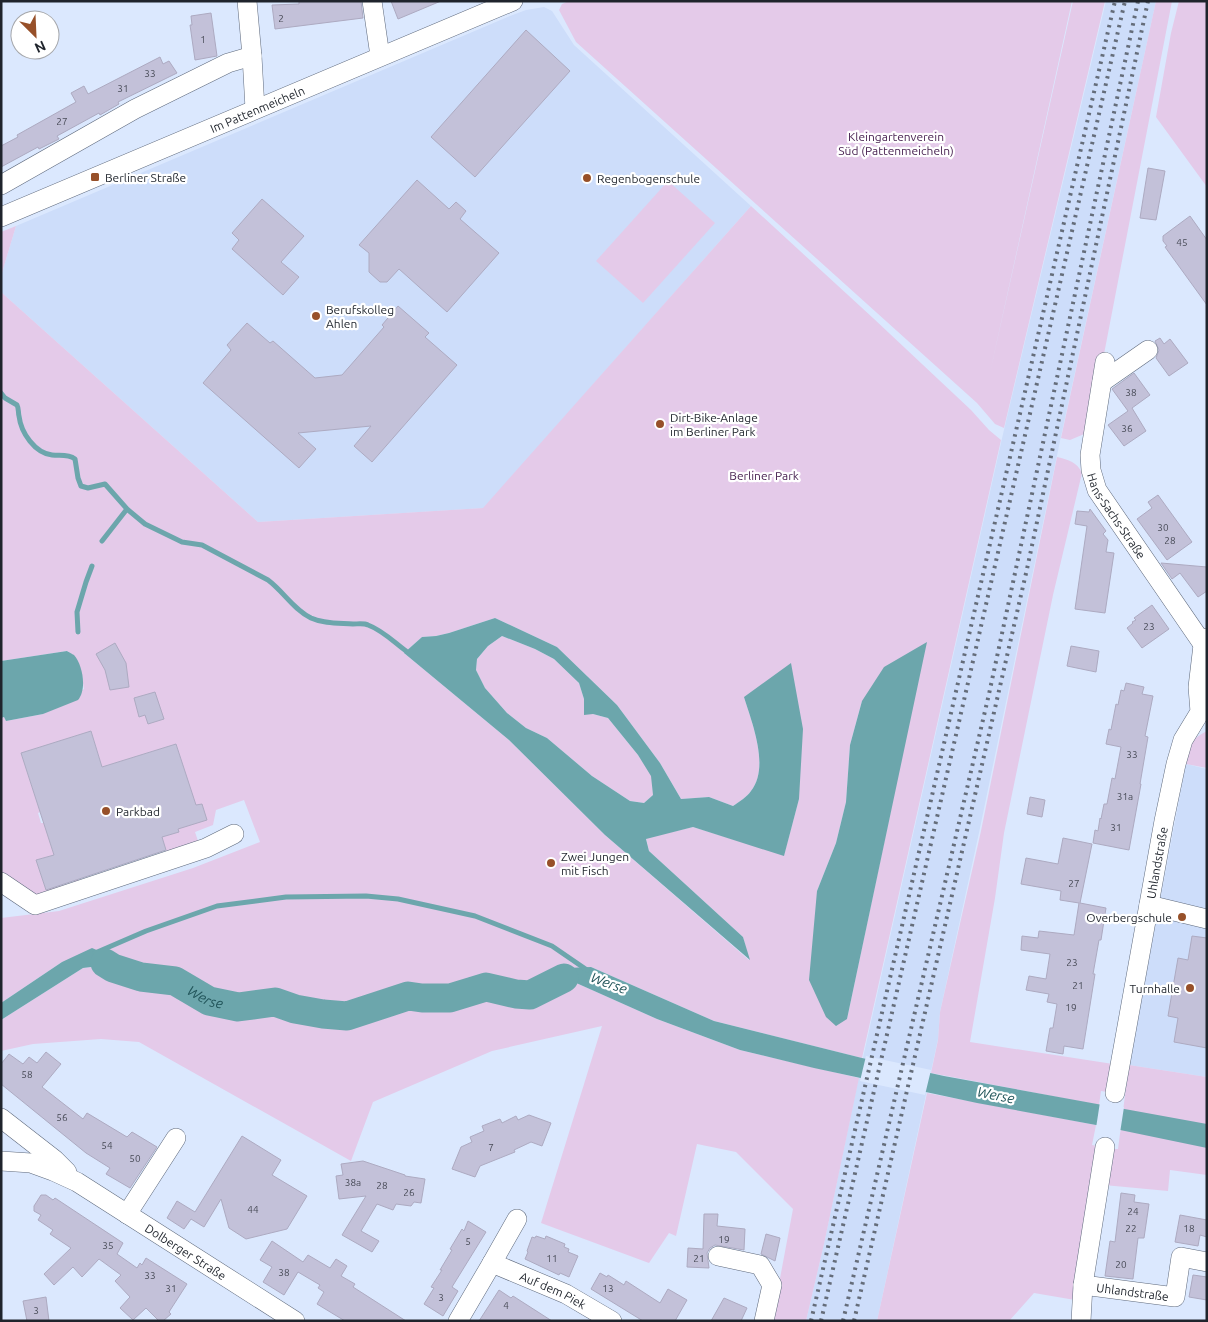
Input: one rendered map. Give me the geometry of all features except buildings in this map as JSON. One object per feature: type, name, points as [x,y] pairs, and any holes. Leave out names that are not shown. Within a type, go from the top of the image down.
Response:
[{"type":"street","points":[[247,1],[255,109]]},
{"type":"street","points":[[372,1],[380,56]]},
{"type":"street","name":"Im Pattenmeicheln","points":[[1,217],[512,1]]},
{"type":"street","points":[[1,185],[135,109],[228,63],[252,56]]},
{"type":"street","points":[[1102,382],[1148,350]]},
{"type":"street","name":"Hans-Sachs-Straße","points":[[1105,362],[1090,455],[1091,470],[1097,490],[1205,644]]},
{"type":"street","name":"Uhlandstraße","points":[[1115,1094],[1176,764],[1183,740],[1200,712],[1198,687],[1205,644]]},
{"type":"street","points":[[1,882],[35,905],[206,848],[234,834]]},
{"type":"street","points":[[1149,905],[1207,919]]},
{"type":"street","name":"Dolberger Straße","points":[[1,1118],[55,1160],[77,1182]]},
{"type":"street","points":[[128,1214],[176,1138]]},
{"type":"street","name":"Uhlandstraße","points":[[1081,1321],[1083,1285],[1105,1147]]},
{"type":"street","name":"Dolberger Straße","points":[[1,1161],[31,1163],[77,1182],[295,1321]]},
{"type":"street","points":[[458,1321],[517,1219]]},
{"type":"street","points":[[718,1256],[760,1265],[772,1285],[764,1321]]},
{"type":"street","name":"Uhlandstraße","points":[[1083,1285],[1175,1297],[1182,1256],[1207,1262]]},
{"type":"street","name":"Auf dem Piek","points":[[492,1263],[566,1294],[612,1321]]},
{"type":"shaded area","points":[[1106,1],[1156,1],[1060,441],[940,1012],[938,1039],[877,1321],[806,1321],[1003,434]]},
{"type":"shaded area","name":"Berufskolleg Ahlen","points":[[544,7],[552,11],[574,45],[751,206],[484,508],[258,522],[1,292],[1,276],[16,226],[510,16],[526,10]]},
{"type":"shaded area","name":"Overbergschule","points":[[1186,764],[1207,769],[1207,1077],[1129,1065]]},
{"type":"green space","name":"Kleingartenverein Süd (Pattenmeicheln)","points":[[569,1],[1072,1],[989,377],[1073,1],[1105,1],[1004,428],[995,424],[977,403],[576,42],[559,10],[562,4]]},
{"type":"green space","points":[[1156,1],[1172,1],[1089,432],[1070,440],[1061,438]]},
{"type":"green space","points":[[1179,1],[1207,1],[1207,187],[1156,117],[1171,33]]},
{"type":"green space","points":[[668,181],[715,223],[643,303],[596,261]]},
{"type":"green space","name":"Berliner Park","points":[[751,206],[873,318],[1001,440],[862,1058],[714,1021],[591,967],[531,994],[566,982],[574,982],[657,1019],[740,1050],[859,1078],[806,1321],[772,1321],[793,1209],[736,1152],[697,1144],[676,1236],[669,1233],[649,1263],[541,1223],[602,1026],[492,1051],[373,1102],[351,1161],[139,1042],[101,1039],[33,1044],[1,1051],[1,1020],[83,968],[91,967],[112,973],[140,977],[106,954],[62,962],[1,1003],[1,918],[59,911],[193,868],[260,842],[244,800],[216,810],[213,825],[195,832],[200,847],[42,899],[1,876],[1,718],[4,717],[6,721],[43,714],[84,689],[78,663],[72,654],[67,651],[1,661],[1,292],[258,522],[483,508]],"holes":[[[495,618],[557,647],[617,705],[660,763],[681,799],[709,797],[733,806],[751,791],[759,770],[759,758],[755,732],[744,697],[799,799],[784,855],[693,827],[646,838],[649,851],[743,937],[749,960],[605,835],[509,740],[404,653],[422,637],[449,633]],[[862,701],[893,800],[847,1019],[817,891],[836,843],[846,802],[850,745]],[[91,731],[102,767],[176,744],[194,801],[171,809],[179,832],[162,837],[167,853],[79,881],[71,857],[67,859],[74,882],[46,890],[36,860],[54,855],[44,823],[41,823],[38,813],[40,812],[21,753]]]},
{"type":"green space","points":[[16,226],[1,276],[1,232]]},
{"type":"green space","points":[[1057,457],[1072,462],[1078,466],[1082,473],[1053,595],[1004,833],[995,898],[970,1042],[1113,1064],[1107,1092],[1101,1091],[1099,1105],[931,1073],[938,1040],[940,1012],[981,831]]},
{"type":"green space","points":[[502,636],[554,659],[579,683],[584,699],[593,714],[608,718],[638,755],[652,776],[653,795],[644,803],[630,801],[592,776],[547,738],[526,728],[507,713],[485,688],[476,670],[477,659],[488,646]]},
{"type":"green space","points":[[1207,731],[1207,768],[1186,764],[1191,744],[1196,738]]},
{"type":"green space","points":[[1129,1065],[1207,1077],[1207,1175],[1170,1170],[1168,1191],[1104,1185],[1112,1149],[1118,1149]]},
{"type":"green space","points":[[927,1093],[1096,1125],[1092,1145],[1098,1146],[1075,1300],[1034,1293],[1009,1321],[877,1321]]},
{"type":"water","points":[[495,618],[557,647],[617,705],[660,763],[681,799],[709,797],[733,806],[751,791],[759,770],[758,745],[744,697],[791,663],[803,729],[799,799],[784,856],[693,827],[646,839],[649,851],[743,937],[750,960],[605,835],[509,740],[404,653],[422,637],[449,633]],"holes":[[[502,636],[554,659],[579,683],[584,699],[584,715],[593,714],[608,718],[638,755],[651,776],[653,795],[644,803],[630,801],[592,776],[547,738],[526,728],[507,713],[485,688],[476,670],[477,659],[488,646]]]},
{"type":"water","points":[[927,642],[847,1019],[836,1026],[826,1017],[809,980],[817,891],[836,843],[846,802],[850,745],[862,701],[884,667]]},
{"type":"water","points":[[67,651],[77,659],[82,671],[83,684],[81,696],[78,700],[43,714],[6,721],[4,717],[1,718],[1,661]]},
{"type":"water","points":[[92,948],[106,954],[141,977],[91,967],[83,968],[1,1020],[1,1003],[62,962]]},
{"type":"water","points":[[591,967],[714,1021],[862,1058],[944,1076],[1207,1124],[1207,1148],[977,1103],[740,1050],[657,1019],[574,982],[566,982],[530,995],[554,974],[567,968]]},
{"type":"pier","points":[[866,1056],[931,1070],[925,1095],[860,1081]]},
{"type":"pier","points":[[1100,1102],[1124,1107],[1120,1133],[1096,1128]]},
{"type":"waterway","points":[[1,393],[5,398],[17,405],[23,429],[35,446],[52,455],[67,456],[75,459],[81,486],[88,488],[105,484],[127,509],[145,524],[182,542],[202,545],[268,580],[299,610],[311,618],[326,622],[366,624],[383,633],[406,651]]},
{"type":"waterway","points":[[102,541],[127,509]]},
{"type":"waterway","points":[[78,632],[77,612],[92,566]]},
{"type":"waterway","points":[[95,953],[146,931],[217,906],[286,897],[366,896],[398,899],[475,916],[552,946],[587,970]]},
{"type":"waterway","name":"Werse","points":[[105,963],[113,968],[141,977],[175,981],[209,1001],[238,1007],[275,1002],[295,1009],[347,1016],[408,996],[450,998],[486,987],[516,994],[530,995],[564,978]]},
{"type":"railway","points":[[811,1321],[1115,1]]},
{"type":"railway","points":[[821,1321],[1125,1]]},
{"type":"railway","points":[[843,1321],[989,694],[1138,1]]},
{"type":"railway","points":[[854,1321],[1027,569],[1148,1]]},
{"type":"place","name":"Berliner Straße","points":[[95,177]]},
{"type":"place","name":"Regenbogenschule","points":[[587,178]]},
{"type":"place","name":"Berufskolleg Ahlen","points":[[316,316]]},
{"type":"place","name":"Dirt-Bike-Anlage im Berliner Park","points":[[660,424]]},
{"type":"place","name":"Parkbad","points":[[106,811]]},
{"type":"place","name":"Zwei Jungen mit Fisch","points":[[551,863]]},
{"type":"place","name":"Overbergschule","points":[[1182,917]]},
{"type":"place","name":"Turnhalle","points":[[1190,988]]}]
